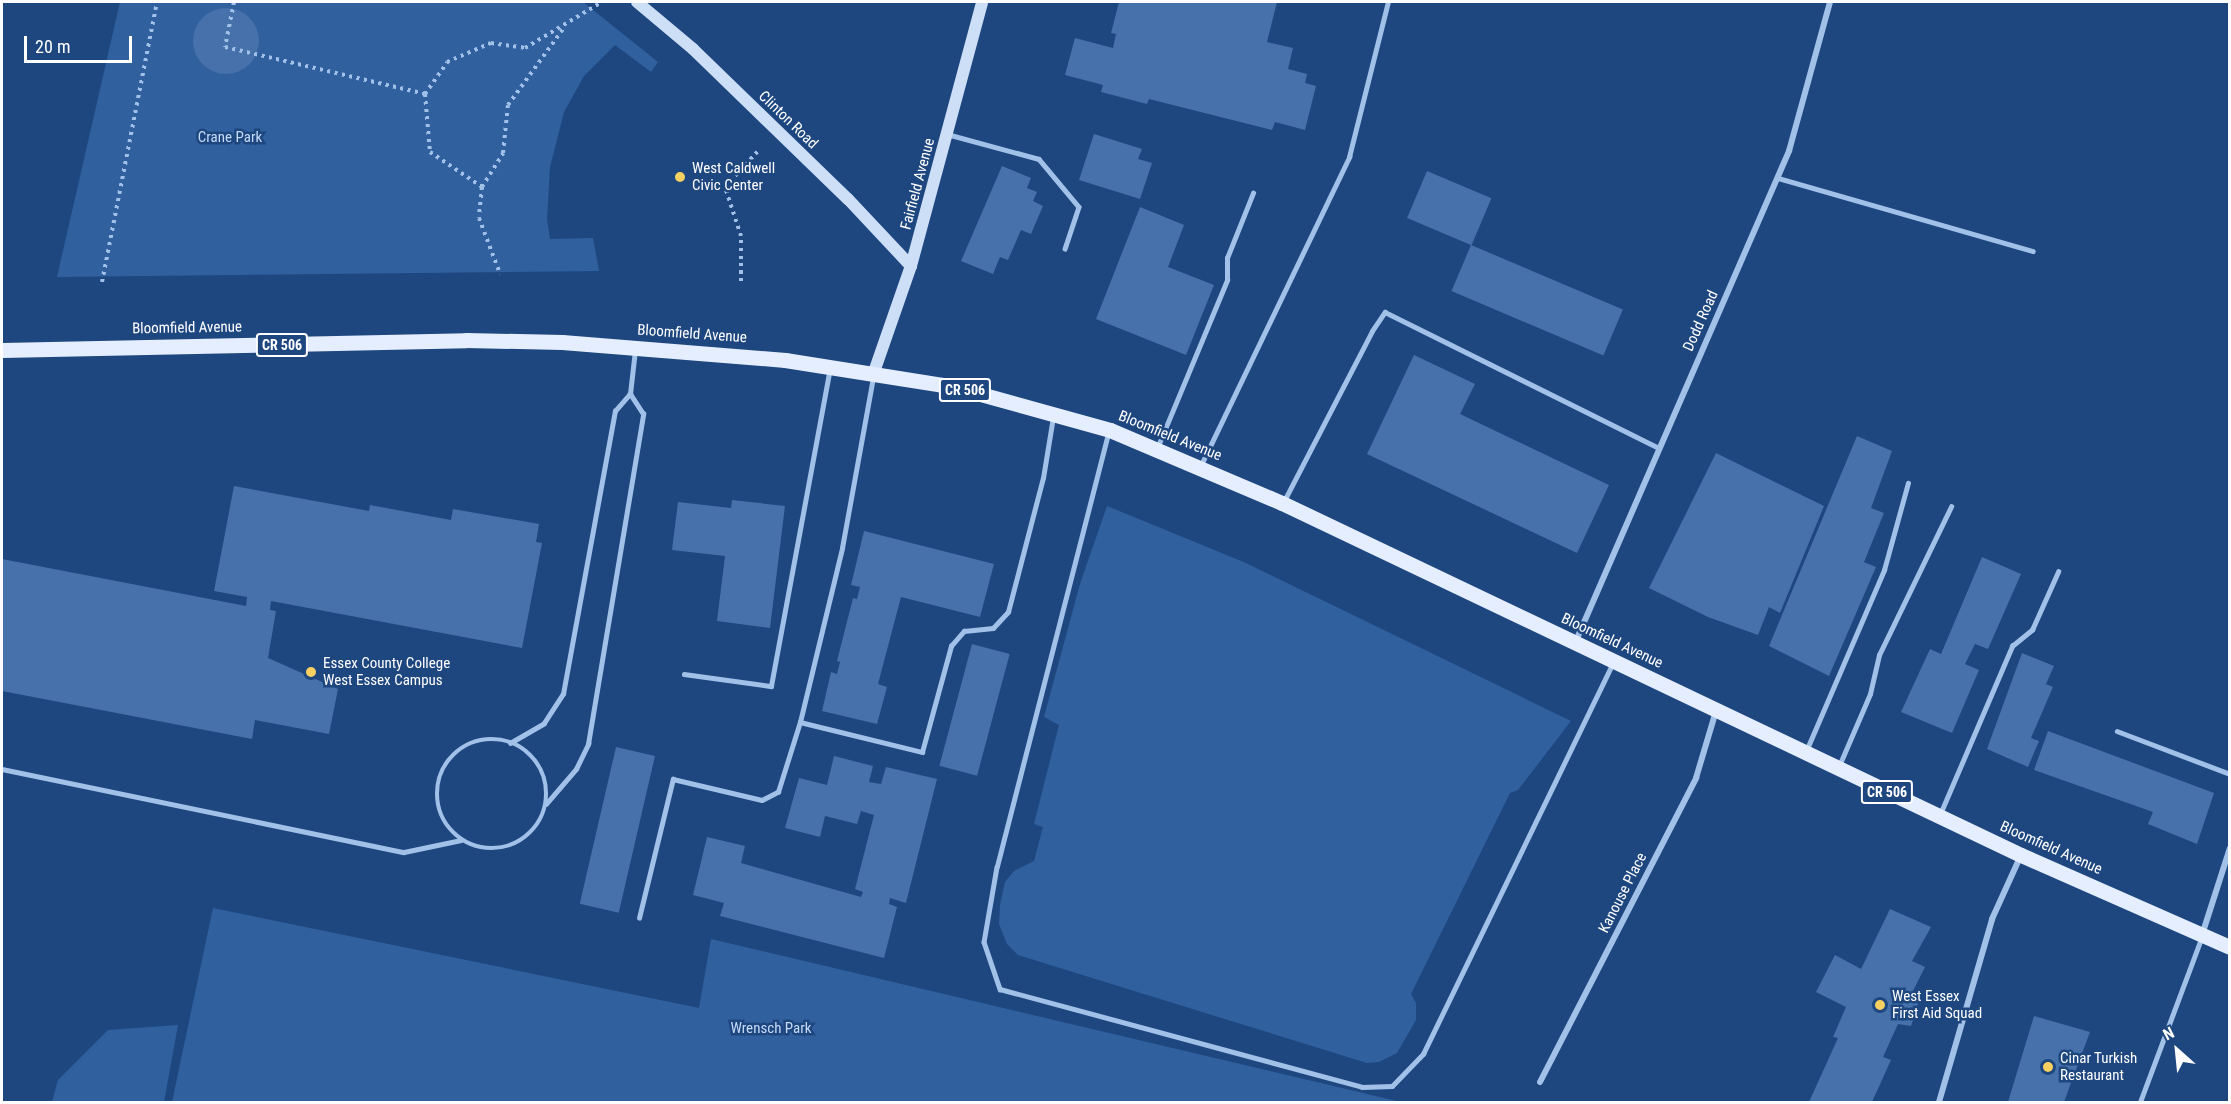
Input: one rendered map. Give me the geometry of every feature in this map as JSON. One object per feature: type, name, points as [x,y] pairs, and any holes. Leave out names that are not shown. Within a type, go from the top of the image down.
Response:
[{"type":"main road","name":"Bloomfield Avenue","points":[[2,350],[466,340],[635,347],[830,366],[955,387],[1110,430],[1157,448],[1282,503],[2021,855],[2229,947]]},
{"type":"street","name":"Clinton Road","points":[[637,2],[718,73],[848,199],[911,266]]},
{"type":"street","name":"Fairfield Avenue","points":[[874,372],[911,266],[982,2]]},
{"type":"street","name":"Dodd Road","points":[[1575,643],[1789,151],[1830,2]]},
{"type":"street","name":"Kanouse Place","points":[[1540,1082],[1696,778],[1716,710]]},
{"type":"street","points":[[2202,936],[2229,848]]},
{"type":"street","points":[[1939,1102],[1992,919],[2021,855]]},
{"type":"lane","points":[[1200,467],[1349,157],[1388,2]]},
{"type":"lane","points":[[947,134],[1039,159],[1079,207],[1065,249]]},
{"type":"lane","points":[[1778,177],[2033,251]]},
{"type":"lane","points":[[1157,448],[1227,280],[1227,258],[1253,193]]},
{"type":"lane","points":[[1282,503],[1372,331],[1385,312],[1659,448]]},
{"type":"lane","points":[[510,743],[544,723],[563,694],[615,411],[630,394],[635,347]]},
{"type":"lane","points":[[684,674],[771,686],[830,366]]},
{"type":"lane","points":[[639,918],[673,779],[762,800],[778,792],[800,722],[843,548],[874,372]]},
{"type":"lane","points":[[546,804],[576,769],[588,744],[642,414],[630,394]]},
{"type":"lane","points":[[800,722],[922,752],[951,646],[964,631],[993,628],[1008,612],[1043,477],[1053,414]]},
{"type":"lane","points":[[1110,430],[997,867],[984,942],[1000,989],[1362,1087],[1392,1086],[1423,1054],[1613,661]]},
{"type":"lane","points":[[1805,753],[1884,570],[1908,483]]},
{"type":"lane","points":[[1838,768],[1870,694],[1879,656],[1951,507]]},
{"type":"lane","points":[[1939,816],[2012,646],[2032,630],[2058,572]]},
{"type":"lane","points":[[2117,730],[2229,774]]},
{"type":"lane","points":[[480,740],[510,743],[530,754],[541,769],[546,786],[546,804],[540,821],[513,844],[496,849],[478,848],[461,840],[447,828],[439,811],[436,793],[440,775],[449,759],[463,747],[480,740]]},
{"type":"lane","points":[[2,769],[404,852],[461,840]]},
{"type":"lane","points":[[2140,1102],[2202,936]]},
{"type":"path","points":[[102,282],[157,2]]},
{"type":"path","points":[[234,2],[225,47],[425,93]]},
{"type":"path","points":[[482,187],[430,152],[425,93],[447,62],[491,43],[525,48],[602,2]]},
{"type":"path","points":[[500,274],[479,218],[482,187],[503,153],[508,105],[565,26]]},
{"type":"path","points":[[741,281],[741,236],[725,197],[725,187],[763,146]]},
{"type":"green space","name":"Crane Park","points":[[120,2],[583,2],[658,62],[651,72],[615,45],[584,76],[564,112],[550,167],[547,219],[550,239],[593,238],[599,271],[57,277]]},
{"type":"green space","points":[[1107,506],[1246,563],[1571,721],[1518,790],[1510,793],[1411,994],[1416,1003],[1416,1020],[1397,1053],[1379,1062],[1367,1063],[1018,955],[1007,944],[999,924],[1005,882],[1014,871],[1034,861],[1043,827],[1034,824],[1059,725],[1044,717],[1080,584]]},
{"type":"green space","name":"Wrensch Park","points":[[213,908],[699,1008],[711,939],[1401,1102],[172,1102]]},
{"type":"green space","points":[[178,1025],[164,1102],[52,1102],[58,1080],[108,1030]]},
{"type":"building","points":[[1119,2],[1277,2],[1267,42],[1293,48],[1288,69],[1307,74],[1305,83],[1316,86],[1305,130],[1275,122],[1272,130],[1149,99],[1147,104],[1101,92],[1103,85],[1065,75],[1075,38],[1113,48],[1116,34],[1111,33]]},
{"type":"building","points":[[232,8],[250,17],[257,28],[259,41],[257,54],[250,65],[239,72],[220,74],[202,65],[195,54],[193,35],[202,17],[213,10]]},
{"type":"building","points":[[1094,134],[1142,149],[1138,159],[1152,163],[1140,199],[1079,180]]},
{"type":"building","points":[[1002,166],[1031,178],[1027,188],[1037,192],[1033,201],[1043,206],[1031,234],[1021,230],[1008,260],[1000,257],[993,274],[961,261]]},
{"type":"building","points":[[1427,171],[1491,198],[1472,245],[1407,218]]},
{"type":"building","points":[[1140,207],[1184,225],[1168,267],[1214,285],[1186,355],[1096,319]]},
{"type":"building","points":[[1471,245],[1623,309],[1603,355],[1451,291]]},
{"type":"building","points":[[1414,355],[1475,384],[1460,414],[1609,485],[1577,553],[1367,454]]},
{"type":"building","points":[[1857,436],[1892,451],[1871,508],[1884,513],[1864,562],[1876,567],[1829,676],[1769,646]]},
{"type":"building","points":[[1716,453],[1824,506],[1780,613],[1769,607],[1758,635],[1708,617],[1649,588]]},
{"type":"building","points":[[234,486],[369,511],[370,505],[451,520],[453,509],[539,524],[536,542],[542,543],[522,648],[271,601],[270,610],[276,611],[268,658],[338,689],[329,734],[255,720],[252,739],[2,691],[2,559],[246,606],[247,597],[214,591]]},
{"type":"building","points":[[732,500],[785,506],[770,628],[717,621],[725,556],[672,550],[678,502],[731,508]]},
{"type":"building","points":[[864,531],[994,564],[980,617],[901,597],[878,684],[887,687],[877,724],[822,711],[831,672],[837,674],[840,662],[837,661],[853,598],[857,599],[860,587],[851,585]]},
{"type":"building","points":[[1982,557],[2021,574],[1988,649],[1975,644],[1965,664],[1979,670],[1952,733],[1901,712],[1930,649],[1941,654]]},
{"type":"building","points":[[972,644],[1010,654],[977,776],[939,766]]},
{"type":"building","points":[[2022,653],[2054,666],[2046,684],[2053,687],[2031,738],[2039,741],[2028,767],[1987,749]]},
{"type":"building","points":[[2048,731],[2214,793],[2197,844],[2148,824],[2153,812],[2034,770]]},
{"type":"building","points":[[616,747],[655,756],[619,913],[580,904]]},
{"type":"building","points":[[834,756],[873,766],[869,782],[881,784],[886,767],[937,779],[906,903],[890,898],[889,904],[897,907],[884,958],[720,916],[724,903],[693,895],[707,837],[745,846],[741,863],[861,897],[863,892],[855,889],[874,815],[861,811],[857,824],[825,816],[820,837],[785,828],[799,778],[827,785]]},
{"type":"building","name":"West Essex First Aid Squad","points":[[1890,909],[1931,927],[1912,961],[1925,967],[1909,999],[1918,1004],[1911,1026],[1898,1024],[1883,1057],[1891,1060],[1872,1102],[1809,1102],[1838,1038],[1833,1037],[1846,1007],[1816,992],[1835,955],[1861,969]]},
{"type":"building","name":"Cinar Turkish Restaurant","points":[[2034,1016],[2090,1032],[2064,1102],[2008,1102]]},
{"type":"place","name":"West Caldwell Civic Center","points":[[680,177]]},
{"type":"place","name":"Essex County College West Essex Campus","points":[[311,672]]},
{"type":"place","name":"West Essex First Aid Squad","points":[[1880,1005]]},
{"type":"place","name":"Cinar Turkish Restaurant","points":[[2048,1067]]}]
